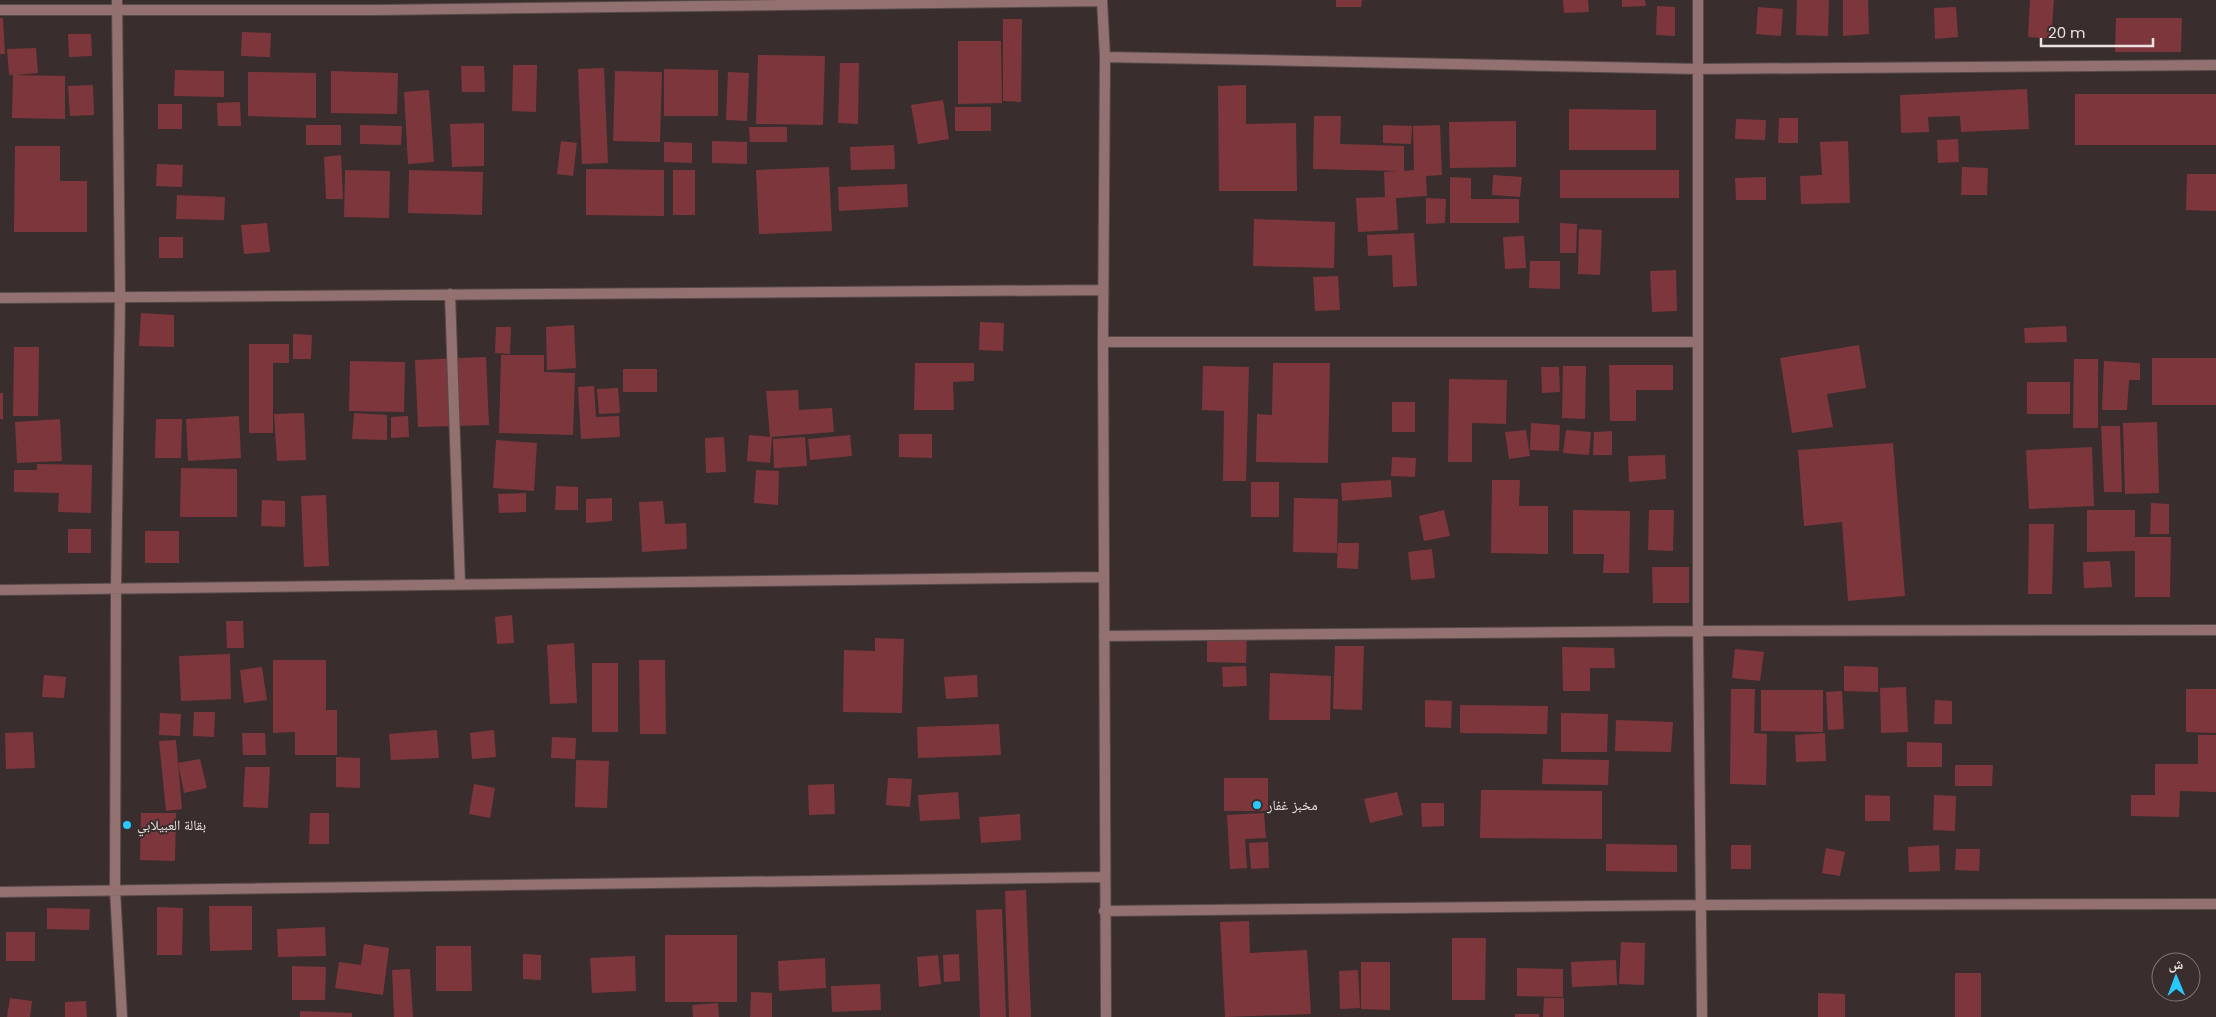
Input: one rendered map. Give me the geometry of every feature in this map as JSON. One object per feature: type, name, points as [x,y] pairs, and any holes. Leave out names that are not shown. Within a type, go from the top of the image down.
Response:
[{"type":"street","points":[[1698,0],[1698,631],[1702,1017]]},
{"type":"street","points":[[0,10],[117,5],[1102,1],[1105,57],[1103,577],[1106,1017]]},
{"type":"street","points":[[117,5],[120,296],[116,588],[115,890],[122,1017]]},
{"type":"street","points":[[1105,57],[1699,69],[2216,65]]},
{"type":"street","points":[[0,298],[1103,290]]},
{"type":"street","points":[[450,294],[460,584]]},
{"type":"street","points":[[1103,342],[1698,342]]},
{"type":"street","points":[[0,590],[1103,577]]},
{"type":"street","points":[[1104,636],[1698,631],[2216,630]]},
{"type":"street","points":[[0,892],[1104,877]]},
{"type":"street","points":[[1104,911],[1701,905],[2216,904]]},
{"type":"building","points":[[1336,0],[1362,0],[1361,7],[1336,7]]},
{"type":"building","points":[[1563,0],[1588,0],[1589,12],[1564,13]]},
{"type":"building","points":[[1622,0],[1645,0],[1646,6],[1622,7]]},
{"type":"building","points":[[1797,0],[1829,0],[1828,36],[1796,35]]},
{"type":"building","points":[[1843,0],[1868,0],[1869,34],[1843,36]]},
{"type":"building","points":[[2030,0],[2054,0],[2051,39],[2028,37]]},
{"type":"building","points":[[1657,6],[1675,7],[1675,36],[1656,35]]},
{"type":"building","points":[[1758,7],[1783,9],[1781,36],[1756,34]]},
{"type":"building","points":[[1956,7],[1958,37],[1935,39],[1934,8]]},
{"type":"building","points":[[0,18],[3,18],[5,54],[0,54]]},
{"type":"building","points":[[2116,18],[2182,18],[2181,52],[2115,52]]},
{"type":"building","points":[[1003,19],[1022,19],[1021,102],[1003,101]]},
{"type":"building","points":[[242,32],[271,33],[270,57],[241,56]]},
{"type":"building","points":[[68,34],[91,34],[92,56],[69,57]]},
{"type":"building","points":[[958,41],[1001,41],[1002,103],[958,104]]},
{"type":"building","points":[[36,48],[38,73],[15,75],[65,76],[65,119],[12,118],[13,75],[9,75],[7,49]]},
{"type":"building","points":[[758,55],[825,56],[823,125],[756,124]]},
{"type":"building","points":[[840,63],[859,63],[858,124],[838,123]]},
{"type":"building","points":[[513,65],[537,65],[536,112],[512,111]]},
{"type":"building","points":[[461,66],[484,66],[485,92],[462,92]]},
{"type":"building","points":[[604,68],[608,163],[582,164],[578,69]]},
{"type":"building","points":[[664,69],[718,70],[718,116],[664,116]]},
{"type":"building","points":[[175,70],[224,71],[224,97],[174,96]]},
{"type":"building","points":[[331,71],[398,73],[397,114],[331,113]]},
{"type":"building","points":[[615,71],[662,72],[660,142],[613,141]]},
{"type":"building","points":[[248,72],[316,73],[316,118],[248,116]]},
{"type":"building","points":[[728,72],[749,73],[747,121],[726,120]]},
{"type":"building","points":[[93,85],[94,115],[70,116],[68,86]]},
{"type":"building","points":[[1246,85],[1246,124],[1296,123],[1297,191],[1219,191],[1218,86]]},
{"type":"building","points":[[2027,89],[2029,129],[1961,132],[1960,116],[1928,117],[1929,132],[1901,133],[1900,95]]},
{"type":"building","points":[[429,90],[434,162],[408,164],[404,92]]},
{"type":"building","points":[[2075,94],[2216,94],[2216,145],[2075,145]]},
{"type":"building","points":[[943,100],[949,139],[918,144],[911,105]]},
{"type":"building","points":[[240,102],[241,126],[218,126],[217,103]]},
{"type":"building","points":[[158,104],[182,104],[182,129],[158,129]]},
{"type":"building","points":[[955,107],[991,107],[991,131],[955,131]]},
{"type":"building","points":[[1569,109],[1656,110],[1656,150],[1569,150]]},
{"type":"building","points":[[1314,116],[1341,116],[1340,144],[1404,146],[1404,171],[1414,170],[1413,126],[1440,125],[1442,175],[1426,176],[1427,196],[1396,198],[1398,230],[1358,232],[1356,198],[1385,197],[1384,172],[1397,171],[1313,169]]},
{"type":"building","points":[[1779,118],[1798,118],[1798,143],[1778,143]]},
{"type":"building","points":[[1736,119],[1766,120],[1765,140],[1735,139]]},
{"type":"building","points":[[1516,121],[1516,167],[1450,168],[1449,122]]},
{"type":"building","points":[[484,123],[484,166],[452,167],[450,124]]},
{"type":"building","points":[[306,125],[341,125],[341,145],[306,145]]},
{"type":"building","points":[[360,125],[402,126],[401,145],[360,144]]},
{"type":"building","points":[[1383,125],[1412,126],[1411,144],[1383,143]]},
{"type":"building","points":[[749,127],[787,127],[787,142],[750,142]]},
{"type":"building","points":[[1958,139],[1959,162],[1938,163],[1937,140]]},
{"type":"building","points":[[561,141],[577,143],[573,176],[557,174]]},
{"type":"building","points":[[712,141],[747,142],[747,164],[712,163]]},
{"type":"building","points":[[1848,141],[1850,203],[1801,204],[1800,176],[1822,175],[1820,142]]},
{"type":"building","points":[[664,142],[692,143],[692,163],[664,162]]},
{"type":"building","points":[[894,145],[895,169],[851,170],[850,147]]},
{"type":"building","points":[[15,146],[60,146],[60,181],[87,181],[87,232],[14,232]]},
{"type":"building","points":[[341,155],[343,199],[326,199],[324,157]]},
{"type":"building","points":[[157,164],[183,165],[182,187],[156,186]]},
{"type":"building","points":[[829,167],[832,231],[759,234],[756,170]]},
{"type":"building","points":[[1962,167],[1988,168],[1987,195],[1961,195]]},
{"type":"building","points":[[586,169],[664,170],[664,216],[586,215]]},
{"type":"building","points":[[345,170],[390,171],[389,218],[344,217]]},
{"type":"building","points":[[409,170],[483,172],[482,215],[408,213]]},
{"type":"building","points":[[673,170],[695,170],[695,215],[673,215]]},
{"type":"building","points":[[1560,170],[1679,170],[1679,198],[1560,198]]},
{"type":"building","points":[[2187,174],[2216,174],[2216,211],[2186,210]]},
{"type":"building","points":[[1493,175],[1522,177],[1520,197],[1492,195]]},
{"type":"building","points":[[1450,177],[1471,178],[1471,199],[1519,199],[1519,223],[1450,223]]},
{"type":"building","points":[[1766,177],[1766,200],[1736,200],[1735,178]]},
{"type":"building","points":[[907,184],[908,207],[839,211],[838,187]]},
{"type":"building","points":[[177,195],[225,197],[224,220],[176,219]]},
{"type":"building","points":[[1426,198],[1446,199],[1445,223],[1426,224]]},
{"type":"building","points":[[1254,219],[1335,222],[1334,268],[1253,266]]},
{"type":"building","points":[[267,223],[270,252],[244,254],[241,225]]},
{"type":"building","points":[[1560,223],[1577,224],[1576,253],[1560,253]]},
{"type":"building","points":[[1579,229],[1602,230],[1600,275],[1578,274]]},
{"type":"building","points":[[1414,233],[1417,286],[1393,287],[1392,255],[1368,256],[1367,235]]},
{"type":"building","points":[[1524,236],[1526,268],[1505,269],[1503,237]]},
{"type":"building","points":[[159,237],[183,237],[183,258],[159,258]]},
{"type":"building","points":[[1530,261],[1560,261],[1560,289],[1529,288]]},
{"type":"building","points":[[1676,270],[1677,311],[1652,312],[1650,271]]},
{"type":"building","points":[[1338,276],[1340,310],[1315,311],[1313,277]]},
{"type":"building","points":[[141,313],[174,315],[174,347],[139,346]]},
{"type":"building","points":[[980,322],[1004,323],[1003,351],[979,350]]},
{"type":"building","points":[[574,325],[576,368],[547,370],[546,327]]},
{"type":"building","points":[[2066,326],[2067,342],[2025,343],[2024,328]]},
{"type":"building","points":[[496,327],[511,327],[510,354],[495,353]]},
{"type":"building","points":[[293,334],[312,335],[311,359],[293,359]]},
{"type":"building","points":[[249,344],[289,344],[289,363],[273,363],[273,433],[249,433]]},
{"type":"building","points":[[1859,345],[1866,388],[1827,394],[1833,427],[1792,433],[1780,358]]},
{"type":"building","points":[[14,347],[39,347],[38,416],[13,416]]},
{"type":"building","points":[[501,355],[544,355],[544,372],[575,373],[573,435],[499,433]]},
{"type":"building","points":[[486,357],[489,425],[418,427],[415,360]]},
{"type":"building","points":[[2152,358],[2216,358],[2216,405],[2152,405]]},
{"type":"building","points":[[2074,359],[2098,359],[2098,428],[2073,428]]},
{"type":"building","points":[[350,361],[405,362],[404,412],[349,411]]},
{"type":"building","points":[[2104,361],[2140,363],[2140,380],[2129,380],[2127,410],[2102,410]]},
{"type":"building","points":[[915,363],[974,363],[974,381],[953,382],[954,410],[914,410]]},
{"type":"building","points":[[1273,363],[1330,363],[1328,463],[1256,462],[1257,414],[1272,415]]},
{"type":"building","points":[[1609,365],[1673,365],[1673,390],[1636,390],[1636,421],[1610,421]]},
{"type":"building","points":[[1203,366],[1249,367],[1246,481],[1223,481],[1224,411],[1202,410]]},
{"type":"building","points":[[1563,366],[1586,366],[1585,419],[1562,418]]},
{"type":"building","points":[[1541,367],[1559,367],[1560,392],[1542,393]]},
{"type":"building","points":[[623,369],[657,369],[657,392],[623,392]]},
{"type":"building","points":[[1449,379],[1507,380],[1506,424],[1472,423],[1472,462],[1448,462]]},
{"type":"building","points":[[2027,382],[2070,382],[2070,414],[2027,414]]},
{"type":"building","points":[[594,386],[596,417],[619,416],[620,437],[581,439],[578,387]]},
{"type":"building","points":[[618,388],[620,413],[599,414],[597,389]]},
{"type":"building","points":[[798,390],[799,410],[832,408],[834,432],[770,437],[766,391]]},
{"type":"building","points":[[0,393],[3,393],[3,419],[0,419]]},
{"type":"building","points":[[1392,402],[1415,402],[1415,432],[1392,432]]},
{"type":"building","points":[[304,413],[306,460],[277,461],[274,414]]},
{"type":"building","points":[[354,413],[387,415],[387,440],[352,439]]},
{"type":"building","points":[[239,416],[241,458],[188,461],[186,419]]},
{"type":"building","points":[[408,416],[409,437],[391,438],[391,417]]},
{"type":"building","points":[[60,419],[62,461],[17,463],[15,422]]},
{"type":"building","points":[[156,419],[182,419],[181,458],[155,458]]},
{"type":"building","points":[[2157,422],[2159,493],[2125,494],[2123,423]]},
{"type":"building","points":[[1531,423],[1560,425],[1559,451],[1530,450]]},
{"type":"building","points":[[2101,426],[2120,426],[2122,492],[2104,492]]},
{"type":"building","points":[[1526,430],[1530,456],[1509,459],[1505,432]]},
{"type":"building","points":[[1566,430],[1591,432],[1589,455],[1563,453]]},
{"type":"building","points":[[1612,431],[1612,455],[1593,455],[1594,432]]},
{"type":"building","points":[[899,434],[932,434],[932,458],[899,457]]},
{"type":"building","points":[[749,435],[772,437],[770,463],[747,461]]},
{"type":"building","points":[[850,435],[852,456],[810,460],[808,439]]},
{"type":"building","points":[[724,437],[726,472],[706,473],[705,438]]},
{"type":"building","points":[[805,437],[807,466],[774,468],[773,439]]},
{"type":"building","points":[[496,440],[537,443],[534,491],[493,488]]},
{"type":"building","points":[[1893,443],[1905,596],[1848,601],[1842,522],[1804,526],[1798,450]]},
{"type":"building","points":[[2092,447],[2094,506],[2029,509],[2026,450]]},
{"type":"building","points":[[1665,455],[1666,479],[1629,482],[1628,456]]},
{"type":"building","points":[[1392,457],[1416,458],[1415,477],[1391,476]]},
{"type":"building","points":[[37,464],[92,465],[91,513],[58,512],[59,493],[14,492],[14,470],[37,470]]},
{"type":"building","points":[[181,468],[237,469],[237,517],[180,517]]},
{"type":"building","points":[[756,470],[779,471],[778,505],[754,503]]},
{"type":"building","points":[[1391,480],[1392,497],[1342,501],[1341,483]]},
{"type":"building","points":[[1492,480],[1520,480],[1519,506],[1548,506],[1548,554],[1491,553]]},
{"type":"building","points":[[1251,482],[1279,482],[1279,517],[1251,517]]},
{"type":"building","points":[[556,486],[578,487],[578,510],[555,510]]},
{"type":"building","points":[[526,493],[526,512],[499,513],[498,494]]},
{"type":"building","points":[[326,495],[329,566],[304,567],[301,496]]},
{"type":"building","points":[[612,498],[612,521],[586,523],[586,499]]},
{"type":"building","points":[[1294,498],[1338,499],[1337,553],[1293,552]]},
{"type":"building","points":[[262,500],[285,501],[285,527],[261,526]]},
{"type":"building","points":[[663,501],[665,524],[686,523],[687,549],[642,552],[639,502]]},
{"type":"building","points":[[2151,503],[2169,504],[2169,534],[2150,534]]},
{"type":"building","points":[[1444,510],[1450,536],[1424,541],[1419,516]]},
{"type":"building","points":[[1573,510],[1630,511],[1629,573],[1603,573],[1604,554],[1573,554]]},
{"type":"building","points":[[1649,510],[1674,510],[1673,551],[1648,550]]},
{"type":"building","points":[[2087,510],[2135,510],[2135,537],[2171,537],[2170,597],[2135,597],[2135,551],[2087,552]]},
{"type":"building","points":[[2029,524],[2054,524],[2052,594],[2028,594]]},
{"type":"building","points":[[68,529],[91,529],[91,553],[68,553]]},
{"type":"building","points":[[145,531],[179,531],[179,563],[145,563]]},
{"type":"building","points":[[1338,543],[1359,543],[1358,569],[1337,568]]},
{"type":"building","points":[[1432,549],[1435,578],[1411,580],[1408,552]]},
{"type":"building","points":[[2110,561],[2112,587],[2084,588],[2083,562]]},
{"type":"building","points":[[1652,567],[1689,567],[1689,603],[1653,603]]},
{"type":"building","points":[[512,615],[514,643],[497,644],[495,617]]},
{"type":"building","points":[[226,621],[243,621],[244,648],[227,648]]},
{"type":"building","points":[[1247,633],[1246,663],[1207,662],[1207,634]]},
{"type":"building","points":[[875,638],[904,639],[902,713],[843,712],[844,650],[875,651]]},
{"type":"building","points":[[574,643],[577,703],[550,704],[547,645]]},
{"type":"building","points":[[1335,646],[1364,646],[1362,710],[1333,709]]},
{"type":"building","points":[[1562,647],[1614,648],[1615,668],[1590,668],[1590,691],[1563,691]]},
{"type":"building","points":[[1735,649],[1764,652],[1760,681],[1732,678]]},
{"type":"building","points":[[230,654],[231,699],[181,701],[179,656]]},
{"type":"building","points":[[273,660],[326,660],[326,710],[337,710],[337,755],[295,755],[295,732],[273,733]]},
{"type":"building","points":[[639,660],[665,660],[666,734],[640,734]]},
{"type":"building","points":[[592,663],[618,663],[618,732],[592,732]]},
{"type":"building","points":[[1246,666],[1247,686],[1223,687],[1222,667]]},
{"type":"building","points":[[1844,666],[1878,667],[1878,692],[1844,691]]},
{"type":"building","points":[[262,667],[267,700],[244,703],[240,670]]},
{"type":"building","points":[[1270,673],[1331,676],[1330,720],[1269,720]]},
{"type":"building","points":[[44,675],[66,677],[64,698],[42,697]]},
{"type":"building","points":[[977,675],[978,697],[946,699],[944,677]]},
{"type":"building","points":[[1906,687],[1908,732],[1881,733],[1880,688]]},
{"type":"building","points":[[1731,689],[1755,689],[1754,733],[1767,734],[1766,785],[1730,784]]},
{"type":"building","points":[[2186,689],[2216,689],[2216,733],[2186,732]]},
{"type":"building","points":[[1761,690],[1823,690],[1823,732],[1761,731]]},
{"type":"building","points":[[1842,691],[1844,729],[1828,730],[1826,692]]},
{"type":"building","points":[[1425,700],[1452,701],[1451,728],[1425,727]]},
{"type":"building","points":[[1935,700],[1952,701],[1952,724],[1934,724]]},
{"type":"building","points":[[1460,705],[1548,706],[1547,734],[1460,733]]},
{"type":"building","points":[[194,712],[215,712],[214,737],[193,736]]},
{"type":"building","points":[[160,713],[181,714],[180,736],[159,735]]},
{"type":"building","points":[[1561,713],[1608,714],[1607,752],[1561,752]]},
{"type":"building","points":[[1616,720],[1673,722],[1671,752],[1615,751]]},
{"type":"building","points":[[999,724],[1001,755],[918,758],[917,727]]},
{"type":"building","points":[[437,730],[439,758],[391,760],[389,734]]},
{"type":"building","points":[[494,730],[496,757],[472,759],[470,733]]},
{"type":"building","points":[[33,732],[35,768],[6,769],[5,733]]},
{"type":"building","points":[[242,733],[265,733],[266,755],[243,755]]},
{"type":"building","points":[[1825,733],[1826,761],[1796,762],[1795,735]]},
{"type":"building","points":[[2198,735],[2216,735],[2216,792],[2180,791],[2179,817],[2131,816],[2131,795],[2155,795],[2155,764],[2198,764]]},
{"type":"building","points":[[552,737],[576,738],[575,759],[551,758]]},
{"type":"building","points":[[176,740],[182,809],[166,811],[159,741]]},
{"type":"building","points":[[1907,742],[1942,743],[1942,767],[1907,767]]},
{"type":"building","points":[[336,757],[360,758],[360,788],[336,787]]},
{"type":"building","points":[[200,759],[207,788],[184,793],[178,763]]},
{"type":"building","points":[[1543,759],[1609,760],[1608,785],[1542,784]]},
{"type":"building","points":[[576,760],[609,761],[607,808],[575,807]]},
{"type":"building","points":[[1955,765],[1993,765],[1992,786],[1955,786]]},
{"type":"building","points":[[245,767],[270,767],[268,808],[243,807]]},
{"type":"building","points":[[888,778],[912,779],[910,807],[886,805]]},
{"type":"building","points":[[1224,778],[1268,778],[1268,811],[1224,811]]},
{"type":"building","points":[[474,784],[495,788],[490,818],[469,814]]},
{"type":"building","points":[[834,784],[835,814],[809,815],[808,785]]},
{"type":"building","points":[[1481,790],[1602,791],[1602,839],[1480,838]]},
{"type":"building","points":[[958,792],[960,819],[920,821],[918,795]]},
{"type":"building","points":[[1397,792],[1403,815],[1370,823],[1364,799]]},
{"type":"building","points":[[1865,795],[1890,796],[1890,821],[1865,821]]},
{"type":"building","points":[[1934,795],[1956,796],[1955,831],[1933,830]]},
{"type":"building","points":[[1421,803],[1444,803],[1444,826],[1422,827]]},
{"type":"building","points":[[141,813],[176,813],[175,861],[140,860]]},
{"type":"building","points":[[310,813],[329,813],[329,844],[309,844]]},
{"type":"building","points":[[1264,813],[1266,838],[1245,839],[1247,868],[1230,869],[1227,815]]},
{"type":"building","points":[[1020,814],[1021,840],[981,843],[979,817]]},
{"type":"building","points":[[1268,842],[1269,868],[1251,869],[1249,843]]},
{"type":"building","points":[[1606,844],[1677,845],[1677,872],[1606,871]]},
{"type":"building","points":[[1731,845],[1751,845],[1751,869],[1731,869]]},
{"type":"building","points":[[1939,845],[1940,871],[1909,872],[1908,847]]},
{"type":"building","points":[[1826,848],[1845,852],[1840,876],[1822,873]]},
{"type":"building","points":[[1956,849],[1980,849],[1979,871],[1955,870]]},
{"type":"building","points":[[1026,890],[1031,1017],[1009,1017],[1005,891]]},
{"type":"building","points":[[209,906],[252,906],[252,950],[210,951]]},
{"type":"building","points":[[157,907],[183,908],[182,955],[157,955]]},
{"type":"building","points":[[47,908],[90,909],[89,930],[47,929]]},
{"type":"building","points":[[1002,909],[1006,1017],[980,1017],[976,910]]},
{"type":"building","points":[[1249,921],[1250,953],[1307,950],[1311,1014],[1225,1017],[1220,922]]},
{"type":"building","points":[[325,927],[326,956],[278,957],[277,929]]},
{"type":"building","points":[[6,932],[35,932],[35,961],[6,961]]},
{"type":"building","points":[[665,935],[737,935],[737,1002],[665,1002]]},
{"type":"building","points":[[1452,938],[1486,938],[1485,1000],[1452,1000]]},
{"type":"building","points":[[1621,942],[1645,943],[1644,985],[1619,984]]},
{"type":"building","points":[[364,944],[389,948],[383,995],[335,988],[339,962],[361,965]]},
{"type":"building","points":[[436,946],[471,946],[472,991],[436,991]]},
{"type":"building","points":[[523,954],[541,955],[541,980],[523,979]]},
{"type":"building","points":[[959,954],[960,981],[944,982],[943,955]]},
{"type":"building","points":[[938,955],[941,984],[919,987],[917,957]]},
{"type":"building","points":[[635,956],[636,991],[592,993],[590,958]]},
{"type":"building","points":[[825,958],[826,988],[779,991],[778,961]]},
{"type":"building","points":[[1616,960],[1617,985],[1572,987],[1571,962]]},
{"type":"building","points":[[1361,962],[1390,962],[1390,1010],[1361,1009]]},
{"type":"building","points":[[292,966],[326,967],[325,1000],[292,1000]]},
{"type":"building","points":[[1517,968],[1563,969],[1563,997],[1517,996]]},
{"type":"building","points":[[410,969],[413,1017],[394,1017],[392,970]]},
{"type":"building","points":[[1358,970],[1360,1008],[1340,1009],[1339,971]]},
{"type":"building","points":[[1955,973],[1981,973],[1981,1017],[1955,1017]]},
{"type":"building","points":[[880,984],[881,1010],[832,1012],[831,986]]},
{"type":"building","points":[[751,992],[772,993],[772,1017],[750,1017]]},
{"type":"building","points":[[1818,993],[1845,994],[1845,1017],[1818,1017]]},
{"type":"building","points":[[10,998],[32,1001],[30,1017],[7,1017]]},
{"type":"building","points":[[1544,998],[1564,998],[1564,1017],[1543,1017]]},
{"type":"building","points":[[86,1001],[87,1017],[65,1017],[65,1002]]},
{"type":"building","points":[[718,1003],[719,1017],[693,1017],[692,1005]]},
{"type":"building","points":[[300,1011],[352,1013],[352,1017],[300,1017]]},
{"type":"building","points":[[1515,1014],[1539,1014],[1539,1017],[1515,1017]]},
{"type":"place","name":"مخبز غفار","points":[[1257,805]]},
{"type":"place","name":"بقالة العبيلابي","points":[[127,825]]}]
